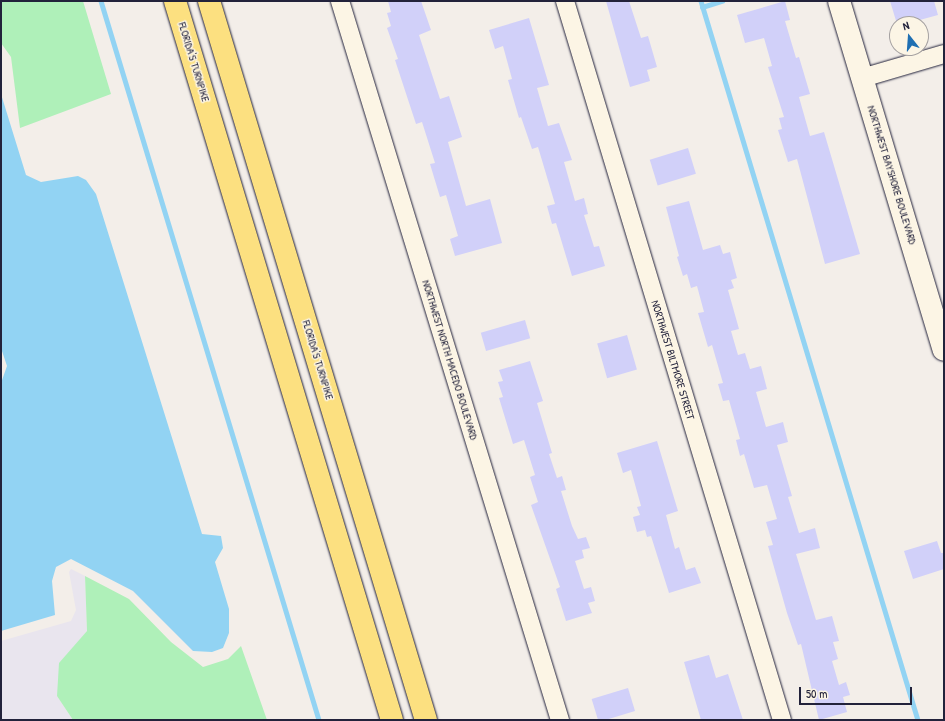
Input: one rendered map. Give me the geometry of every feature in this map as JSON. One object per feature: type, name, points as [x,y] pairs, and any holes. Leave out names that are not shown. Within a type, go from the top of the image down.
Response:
[{"type":"highway","name":"FLORIDA'S TURNPIKE","points":[[175,1],[392,720]]},
{"type":"highway","name":"FLORIDA'S TURNPIKE","points":[[209,1],[426,720]]},
{"type":"main road","name":"NORTHWEST BAYSHORE BOULEVARD","points":[[839,1],[944,350]]},
{"type":"street","name":"NORTHWEST NORTH MACEDO BOULEVARD","points":[[340,1],[560,720]]},
{"type":"street","name":"NORTHWEST BILTMORE STREET","points":[[565,1],[782,720]]},
{"type":"street","points":[[862,78],[944,54]]},
{"type":"shaded area","points":[[71,569],[85,576],[87,631],[75,647],[57,696],[73,720],[1,720],[1,641],[71,621],[76,610],[69,572]]},
{"type":"green space","points":[[1,1],[83,1],[111,94],[20,128],[11,57],[1,43]]},
{"type":"green space","points":[[85,576],[129,599],[171,642],[203,667],[228,659],[241,646],[267,720],[73,720],[57,696],[59,663],[87,631]]},
{"type":"water","points":[[1,94],[26,175],[41,182],[78,176],[86,180],[96,194],[202,534],[221,536],[223,548],[215,562],[229,609],[229,633],[223,648],[212,652],[193,651],[133,591],[71,559],[56,567],[52,581],[55,615],[1,631],[1,383],[7,366],[1,348]]},
{"type":"building","points":[[388,1],[421,1],[431,30],[419,35],[440,99],[449,96],[462,137],[448,142],[466,206],[490,199],[502,243],[455,256],[450,239],[458,236],[446,195],[440,197],[430,164],[435,163],[422,122],[416,124],[395,60],[398,59],[387,28],[391,26],[387,13],[391,12]]},
{"type":"building","points":[[606,1],[629,1],[641,38],[648,36],[657,67],[647,70],[650,81],[630,87]]},
{"type":"building","points":[[785,1],[790,20],[785,21],[796,58],[799,57],[810,94],[799,97],[810,136],[824,132],[860,254],[825,264],[797,159],[788,162],[778,130],[782,129],[779,118],[784,117],[768,67],[772,66],[764,38],[745,43],[737,15]]},
{"type":"building","points":[[890,1],[934,1],[938,15],[929,17],[929,16],[895,16]]},
{"type":"building","points":[[529,18],[549,85],[537,88],[548,126],[559,123],[572,160],[564,162],[575,201],[584,198],[588,214],[584,215],[594,247],[599,246],[605,266],[572,276],[556,223],[552,224],[547,206],[555,204],[538,147],[532,149],[521,117],[519,118],[508,80],[512,79],[503,46],[495,49],[489,30]]},
{"type":"building","points":[[688,148],[696,174],[658,186],[650,160]]},
{"type":"building","points":[[689,201],[703,250],[720,245],[723,254],[730,252],[737,278],[731,280],[734,288],[728,290],[739,329],[731,331],[738,355],[745,353],[750,369],[761,366],[767,389],[756,392],[766,427],[783,422],[788,442],[777,445],[792,496],[788,497],[799,533],[815,528],[820,548],[796,554],[816,620],[832,616],[839,641],[833,642],[838,659],[832,661],[839,685],[846,682],[850,695],[843,697],[847,712],[819,720],[801,644],[798,645],[787,613],[768,546],[773,545],[766,522],[777,519],[767,485],[754,488],[744,454],[740,456],[736,440],[740,439],[729,400],[723,401],[718,384],[723,383],[712,345],[708,347],[698,313],[704,312],[697,286],[691,288],[687,274],[683,276],[677,257],[679,256],[666,207]]},
{"type":"building","points":[[525,320],[530,338],[486,351],[481,333]]},
{"type":"building","points":[[627,335],[637,370],[607,378],[597,344]]},
{"type":"building","points":[[530,361],[543,401],[537,403],[552,453],[549,454],[557,478],[562,476],[566,490],[561,491],[572,526],[578,539],[586,537],[590,548],[582,550],[584,558],[575,561],[584,589],[591,587],[595,601],[588,603],[592,613],[566,621],[556,589],[560,587],[531,505],[538,502],[530,477],[535,475],[524,440],[513,444],[499,398],[503,397],[498,382],[503,381],[499,370]]},
{"type":"building","points":[[657,441],[678,511],[666,515],[675,549],[679,547],[686,570],[695,567],[701,583],[669,593],[651,536],[647,537],[645,530],[637,532],[633,517],[640,515],[637,507],[641,506],[631,470],[623,473],[617,453]]},
{"type":"building","points":[[937,541],[941,553],[944,553],[944,569],[913,579],[904,551]]},
{"type":"building","points":[[709,655],[716,678],[728,674],[743,720],[701,720],[684,662]]},
{"type":"building","points":[[628,688],[635,711],[605,720],[598,720],[592,699]]},
{"type":"waterway","points":[[101,1],[319,720]]},
{"type":"waterway","points":[[701,1],[918,720]]},
{"type":"waterway","points":[[702,7],[722,1]]}]
